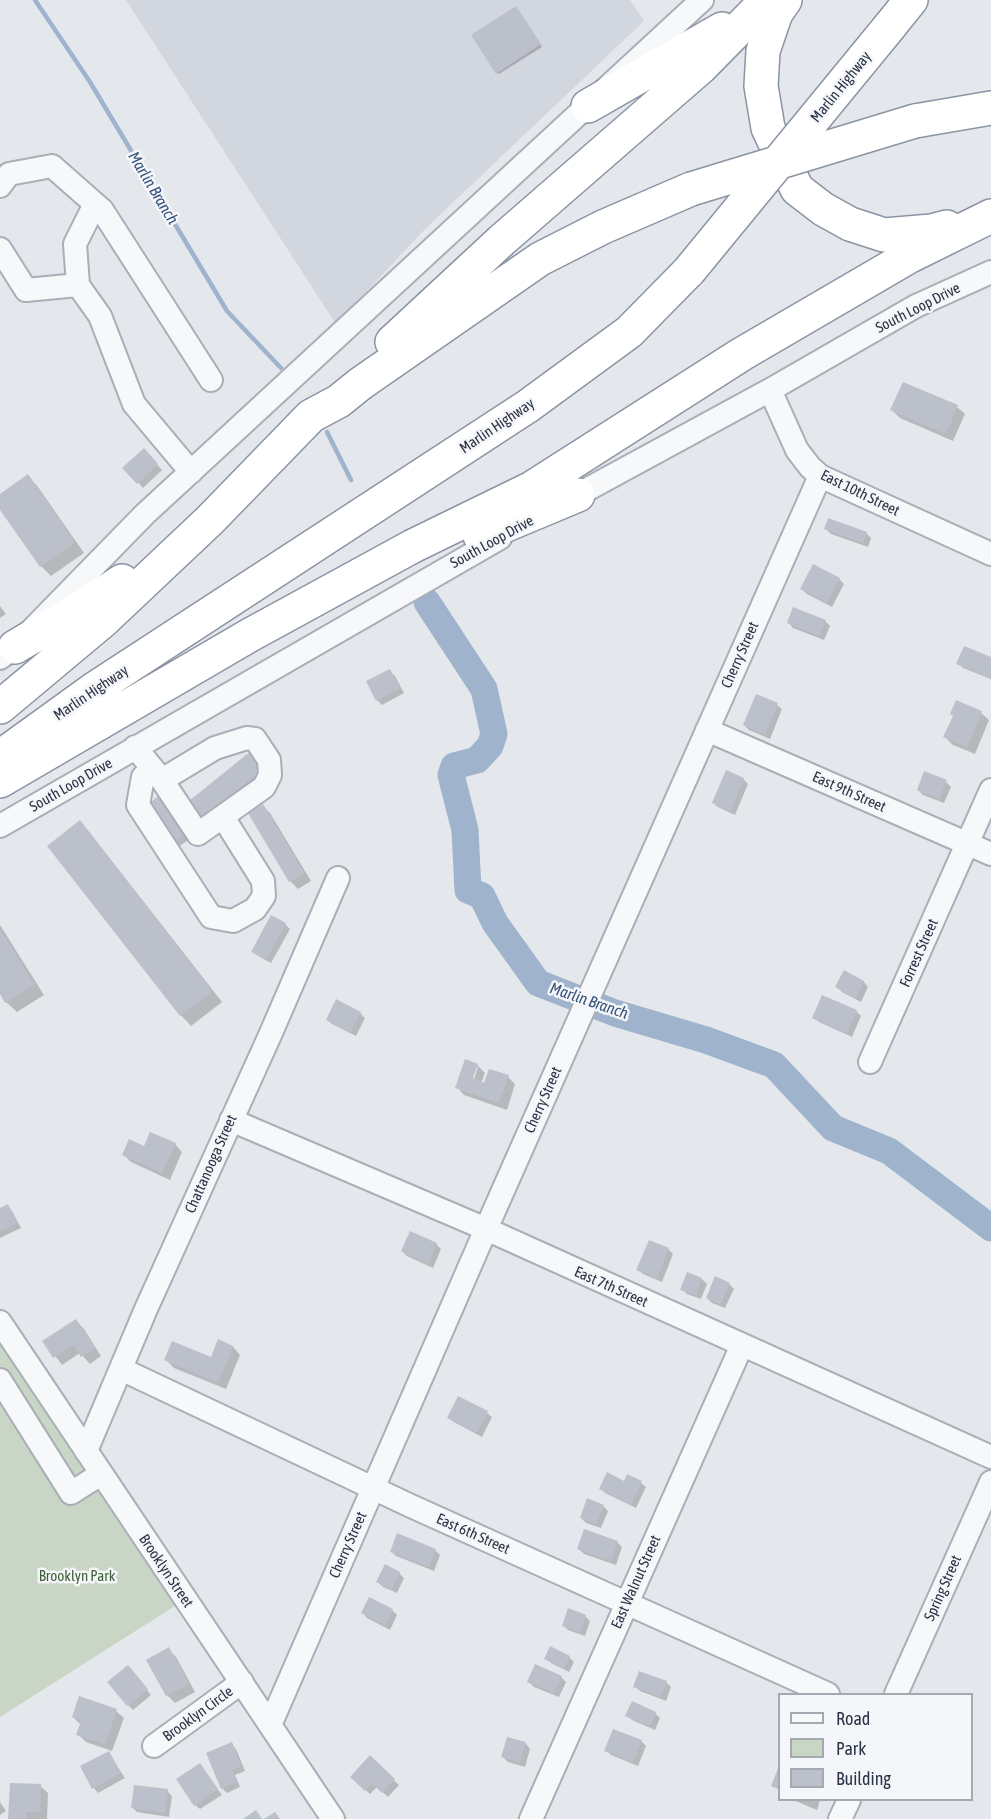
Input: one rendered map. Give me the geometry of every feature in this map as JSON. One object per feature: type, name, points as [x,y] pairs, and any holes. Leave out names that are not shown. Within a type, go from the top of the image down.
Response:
[{"type":"highway","name":"Marlin Highway","points":[[0,756],[94,689],[528,406],[629,332],[689,271],[910,0]]},
{"type":"highway","points":[[588,106],[771,2]]},
{"type":"highway","points":[[771,2],[776,13],[764,51],[761,86],[768,128],[797,189],[823,209],[850,224],[884,235],[932,231],[989,217]]},
{"type":"highway","points":[[0,707],[104,620],[210,520],[311,416],[502,240],[701,67],[771,2]]},
{"type":"highway","points":[[311,416],[339,401],[360,384],[540,260],[603,227],[691,189],[915,121],[991,108]]},
{"type":"highway","points":[[0,781],[250,635],[413,546],[532,488],[742,354],[910,256],[989,217]]},
{"type":"highway","points":[[250,635],[578,495]]},
{"type":"highway","points":[[8,652],[89,603],[210,520]]},
{"type":"street","points":[[8,652],[145,514],[702,0]]},
{"type":"street","points":[[0,186],[9,174],[52,166],[102,210],[211,380]]},
{"type":"street","points":[[95,204],[75,244],[78,285],[100,316],[134,405],[191,472]]},
{"type":"street","points":[[0,249],[27,290],[78,285]]},
{"type":"street","name":"South Loop Drive","points":[[0,826],[428,578],[770,390],[916,306],[991,272]]},
{"type":"street","name":"East 10th Street","points":[[770,390],[797,450],[820,476],[991,554]]},
{"type":"street","name":"Cherry Street","points":[[270,1725],[486,1229],[820,476]]},
{"type":"street","name":"East 9th Street","points":[[707,730],[991,854]]},
{"type":"street","points":[[169,853],[264,787],[270,775],[269,760],[255,739],[247,738],[214,748],[157,774],[143,777],[138,805],[169,853],[211,917],[233,921],[255,909],[264,896],[263,881],[223,817]]},
{"type":"street","points":[[135,747],[157,774],[198,834]]},
{"type":"street","points":[[967,844],[991,790]]},
{"type":"street","name":"Forrest Street","points":[[870,1062],[967,844]]},
{"type":"street","name":"Chattanooga Street","points":[[86,1451],[338,878]]},
{"type":"street","name":"East 7th Street","points":[[231,1120],[486,1229],[991,1457]]},
{"type":"street","name":"Brooklyn Street","points":[[2,1329],[333,1819]]},
{"type":"street","name":"East Walnut Street","points":[[531,1819],[742,1346]]},
{"type":"street","name":"East 6th Street","points":[[121,1369],[373,1488],[824,1693]]},
{"type":"street","points":[[0,1380],[71,1493],[101,1474]]},
{"type":"street","name":"Spring Street","points":[[897,1693],[991,1482]]},
{"type":"street","name":"Brooklyn Circle","points":[[154,1746],[242,1682]]},
{"type":"street","points":[[840,1819],[849,1801]]},
{"type":"shaded area","points":[[126,0],[630,0],[644,21],[424,230],[336,324]]},
{"type":"green space","name":"Brooklyn Park","points":[[0,1340],[186,1599],[0,1717]]},
{"type":"building","points":[[516,6],[541,44],[496,74],[471,35]]},
{"type":"building","points":[[903,382],[958,405],[946,434],[890,410]]},
{"type":"building","points":[[144,448],[158,464],[137,484],[122,468]]},
{"type":"building","points":[[28,474],[75,542],[40,567],[0,510],[0,494]]},
{"type":"building","points":[[828,518],[867,532],[863,543],[824,529]]},
{"type":"building","points":[[813,564],[840,578],[827,603],[800,589]]},
{"type":"building","points":[[793,607],[826,620],[819,636],[787,623]]},
{"type":"building","points":[[964,646],[991,657],[991,678],[956,664]]},
{"type":"building","points":[[390,669],[400,688],[376,701],[366,681]]},
{"type":"building","points":[[756,694],[778,703],[765,735],[743,725]]},
{"type":"building","points":[[956,700],[982,711],[967,747],[943,737],[953,716],[950,714]]},
{"type":"building","points":[[251,751],[265,768],[198,821],[184,805]]},
{"type":"building","points":[[726,770],[744,778],[730,811],[712,803]]},
{"type":"building","points":[[924,771],[947,780],[939,799],[917,790]]},
{"type":"building","points":[[162,793],[190,830],[174,842],[147,805]]},
{"type":"building","points":[[263,804],[304,873],[289,882],[248,813]]},
{"type":"building","points":[[80,820],[212,991],[180,1016],[47,846]]},
{"type":"building","points":[[271,915],[286,923],[266,960],[251,952]]},
{"type":"building","points":[[0,929],[34,984],[5,1003],[0,994]]},
{"type":"building","points":[[844,970],[864,981],[856,998],[835,987]]},
{"type":"building","points":[[822,995],[857,1010],[847,1033],[812,1018]]},
{"type":"building","points":[[336,999],[361,1012],[350,1033],[326,1020]]},
{"type":"building","points":[[465,1059],[478,1064],[473,1078],[484,1083],[489,1069],[509,1075],[499,1103],[455,1088]]},
{"type":"building","points":[[150,1132],[176,1143],[162,1173],[122,1155],[129,1139],[144,1146]]},
{"type":"building","points":[[8,1204],[17,1223],[0,1231],[0,1208]]},
{"type":"building","points":[[410,1231],[437,1243],[428,1264],[401,1251]]},
{"type":"building","points":[[649,1240],[669,1248],[657,1278],[636,1270]]},
{"type":"building","points":[[687,1272],[702,1278],[696,1295],[680,1290]]},
{"type":"building","points":[[715,1276],[730,1283],[720,1305],[706,1298]]},
{"type":"building","points":[[76,1319],[95,1348],[81,1357],[74,1345],[53,1358],[42,1341]]},
{"type":"building","points":[[218,1339],[233,1346],[218,1383],[164,1360],[172,1341],[211,1357]]},
{"type":"building","points":[[458,1396],[488,1411],[477,1433],[447,1418]]},
{"type":"building","points":[[607,1472],[624,1481],[627,1474],[642,1481],[631,1505],[599,1489]]},
{"type":"building","points":[[587,1498],[604,1505],[596,1524],[580,1518]]},
{"type":"building","points":[[584,1529],[618,1541],[611,1561],[577,1549]]},
{"type":"building","points":[[397,1533],[436,1549],[429,1567],[390,1552]]},
{"type":"building","points":[[385,1564],[400,1572],[392,1590],[376,1582]]},
{"type":"building","points":[[369,1597],[393,1609],[385,1626],[361,1613]]},
{"type":"building","points":[[568,1608],[586,1615],[580,1633],[562,1626]]},
{"type":"building","points":[[550,1646],[570,1656],[564,1668],[544,1659]]},
{"type":"building","points":[[169,1647],[189,1684],[166,1696],[146,1660]]},
{"type":"building","points":[[535,1664],[562,1676],[554,1693],[527,1682]]},
{"type":"building","points":[[128,1665],[148,1689],[127,1706],[107,1682]]},
{"type":"building","points":[[639,1671],[667,1681],[661,1697],[633,1687]]},
{"type":"building","points":[[79,1696],[117,1709],[105,1744],[76,1735],[81,1721],[72,1717]]},
{"type":"building","points":[[632,1701],[656,1712],[650,1726],[625,1716]]},
{"type":"building","points":[[613,1729],[642,1740],[633,1762],[604,1751]]},
{"type":"building","points":[[507,1737],[526,1742],[520,1763],[501,1757]]},
{"type":"building","points":[[232,1742],[241,1766],[232,1770],[237,1782],[221,1789],[206,1753]]},
{"type":"building","points":[[109,1751],[121,1773],[92,1789],[80,1766]]},
{"type":"building","points":[[370,1755],[395,1779],[382,1793],[372,1783],[365,1791],[350,1777]]},
{"type":"building","points":[[200,1763],[218,1789],[194,1806],[176,1779]]},
{"type":"building","points":[[778,1768],[778,1789],[771,1786]]},
{"type":"building","points":[[10,1783],[41,1784],[40,1812],[26,1812],[26,1819],[8,1819]]},
{"type":"building","points":[[134,1785],[168,1789],[165,1813],[131,1808]]},
{"type":"building","points":[[256,1810],[262,1819],[243,1819]]},
{"type":"building","points":[[275,1812],[280,1819],[264,1819]]},
{"type":"waterway","name":"Marlin Branch","points":[[35,0],[90,82],[227,311],[281,368]]},
{"type":"waterway","name":"Marlin Branch","points":[[327,432],[351,480]]},
{"type":"waterway","name":"Marlin Branch","points":[[427,602],[484,689],[494,734],[490,746],[477,760],[454,766],[451,775],[465,830],[468,890],[482,896],[495,923],[538,983],[615,1013],[706,1040],[774,1065],[833,1128],[889,1151],[991,1228]]}]
